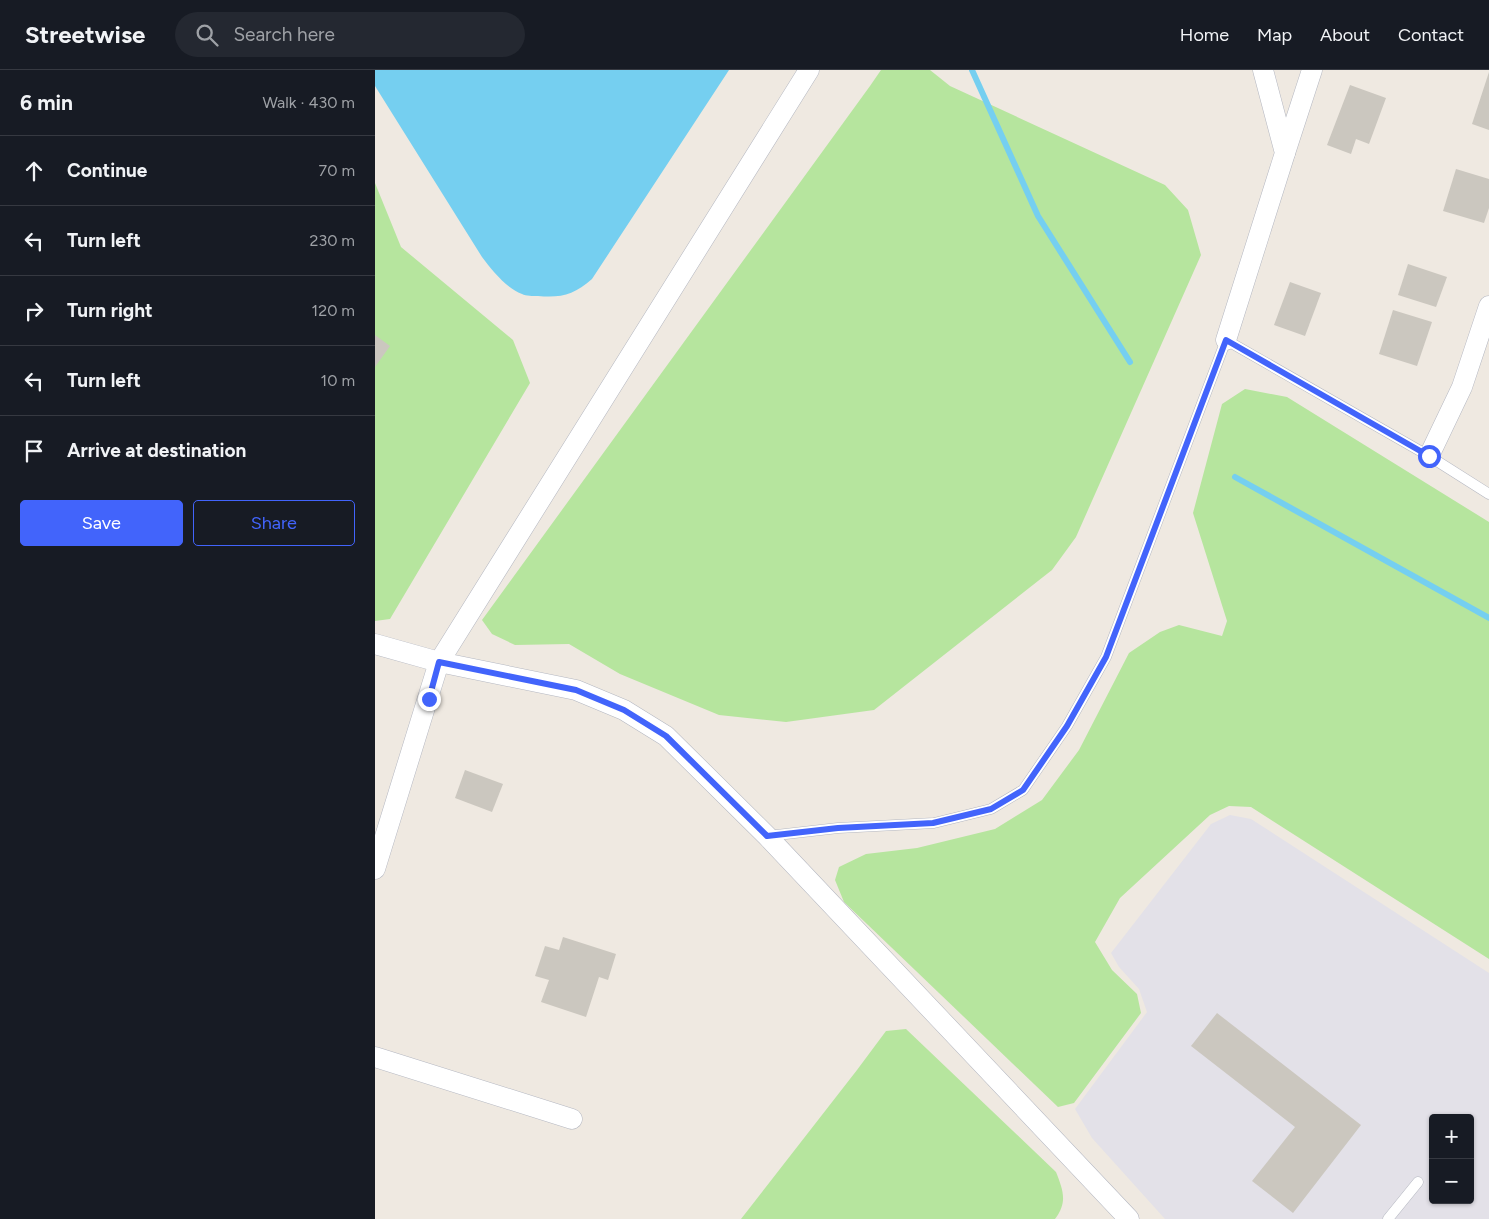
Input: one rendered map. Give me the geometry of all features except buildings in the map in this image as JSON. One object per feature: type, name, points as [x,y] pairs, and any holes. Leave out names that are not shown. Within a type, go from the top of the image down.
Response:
[{"type":"street","points":[[375,869],[439,662],[809,70]]},
{"type":"street","points":[[1263,70],[1285,153]]},
{"type":"street","points":[[1226,340],[1312,70]]},
{"type":"street","points":[[1429,456],[1462,387],[1489,306]]},
{"type":"street","points":[[375,644],[439,662],[576,690],[624,710],[666,736],[767,836],[1122,1217]]},
{"type":"street","points":[[375,1057],[572,1119]]},
{"type":"lane","points":[[767,836],[838,828],[933,823],[991,809],[1023,790],[1067,726],[1106,657],[1226,340],[1429,456],[1489,494]]},
{"type":"lane","points":[[1388,1219],[1417,1182]]},
{"type":"shaded area","points":[[1230,815],[1251,819],[1489,973],[1489,1219],[1165,1219],[1092,1138],[1075,1109],[1147,1012],[1139,989],[1119,967],[1111,953],[1211,824]]},
{"type":"green space","points":[[881,70],[930,70],[950,86],[1165,185],[1188,210],[1201,255],[1076,537],[1052,570],[874,710],[786,722],[719,715],[620,674],[569,644],[515,645],[492,634],[482,620]]},
{"type":"green space","points":[[375,183],[401,247],[513,340],[530,383],[390,619],[375,621]]},
{"type":"green space","points":[[1245,389],[1287,397],[1489,522],[1489,959],[1251,807],[1229,806],[1210,815],[1120,898],[1095,942],[1112,970],[1137,994],[1141,1013],[1074,1103],[1058,1107],[844,902],[835,880],[839,867],[866,854],[917,848],[995,829],[1042,800],[1079,750],[1129,653],[1160,632],[1179,625],[1222,636],[1227,621],[1193,513],[1222,404]]},
{"type":"green space","points":[[906,1029],[1056,1172],[1061,1185],[1063,1201],[1062,1207],[1055,1219],[741,1219],[886,1031]]},
{"type":"water","points":[[375,70],[729,70],[592,279],[579,289],[560,296],[528,296],[510,288],[482,257],[375,86]]},
{"type":"waterway","points":[[972,70],[1038,216],[1130,362]]},
{"type":"waterway","points":[[1235,477],[1489,618]]},
{"type":"route","points":[[429,699],[439,662],[576,690],[624,710],[666,736],[767,836],[838,828],[933,823],[991,809],[1023,790],[1067,726],[1106,657],[1226,340],[1429,456]]}]
